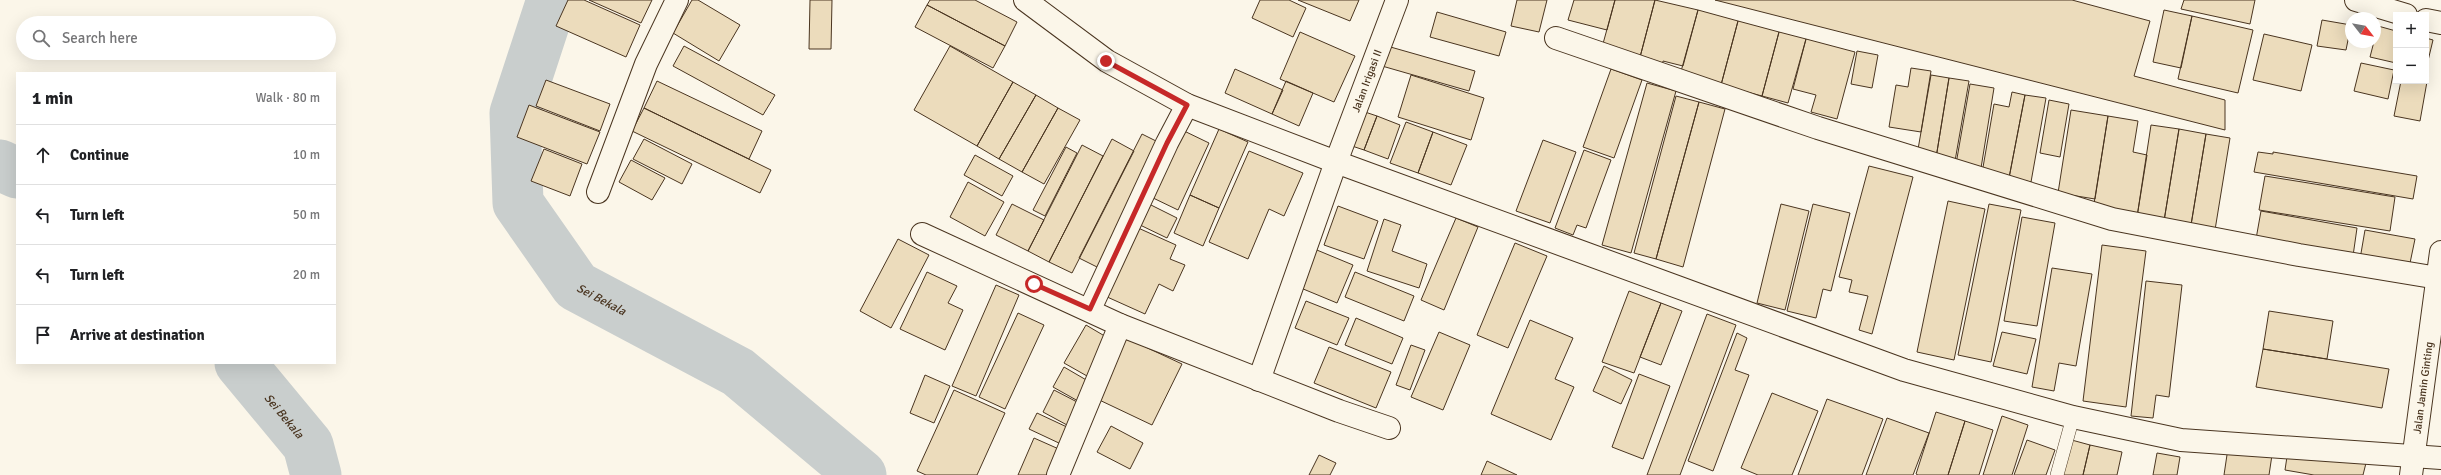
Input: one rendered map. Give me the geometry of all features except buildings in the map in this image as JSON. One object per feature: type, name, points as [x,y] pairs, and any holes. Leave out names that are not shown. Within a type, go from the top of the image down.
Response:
[{"type":"main road","points":[[598,192],[646,64],[677,0]]},
{"type":"main road","points":[[1025,0],[1106,61],[1187,105],[1336,162],[1904,370],[2073,417],[2181,440],[2412,465],[2441,458]]},
{"type":"main road","name":"Jalan Irigasi II","points":[[1259,380],[1336,162],[1397,0]]},
{"type":"main road","points":[[2356,0],[2396,12]]},
{"type":"main road","points":[[2429,21],[2441,23]]},
{"type":"main road","points":[[1556,38],[1818,128],[2112,219],[2299,256],[2438,278]]},
{"type":"main road","points":[[1090,309],[1167,143],[1187,105]]},
{"type":"main road","points":[[922,234],[1090,309],[1120,325],[1259,380],[1389,428]]},
{"type":"main road","name":"Jalan Jamin Ginting","points":[[2412,465],[2441,252]]},
{"type":"main road","points":[[1058,475],[1120,325]]},
{"type":"lane","points":[[2057,475],[2073,417]]},
{"type":"waterway","name":"Sei Bekala","points":[[552,0],[515,113],[518,203],[576,286],[738,372],[861,475]]},
{"type":"waterway","name":"Sei Bekala","points":[[0,165],[16,173]]},
{"type":"waterway","name":"Sei Bekala","points":[[241,364],[308,445],[316,475]]},
{"type":"route","points":[[1034,284],[1090,309],[1167,143],[1187,105],[1106,61]]}]
